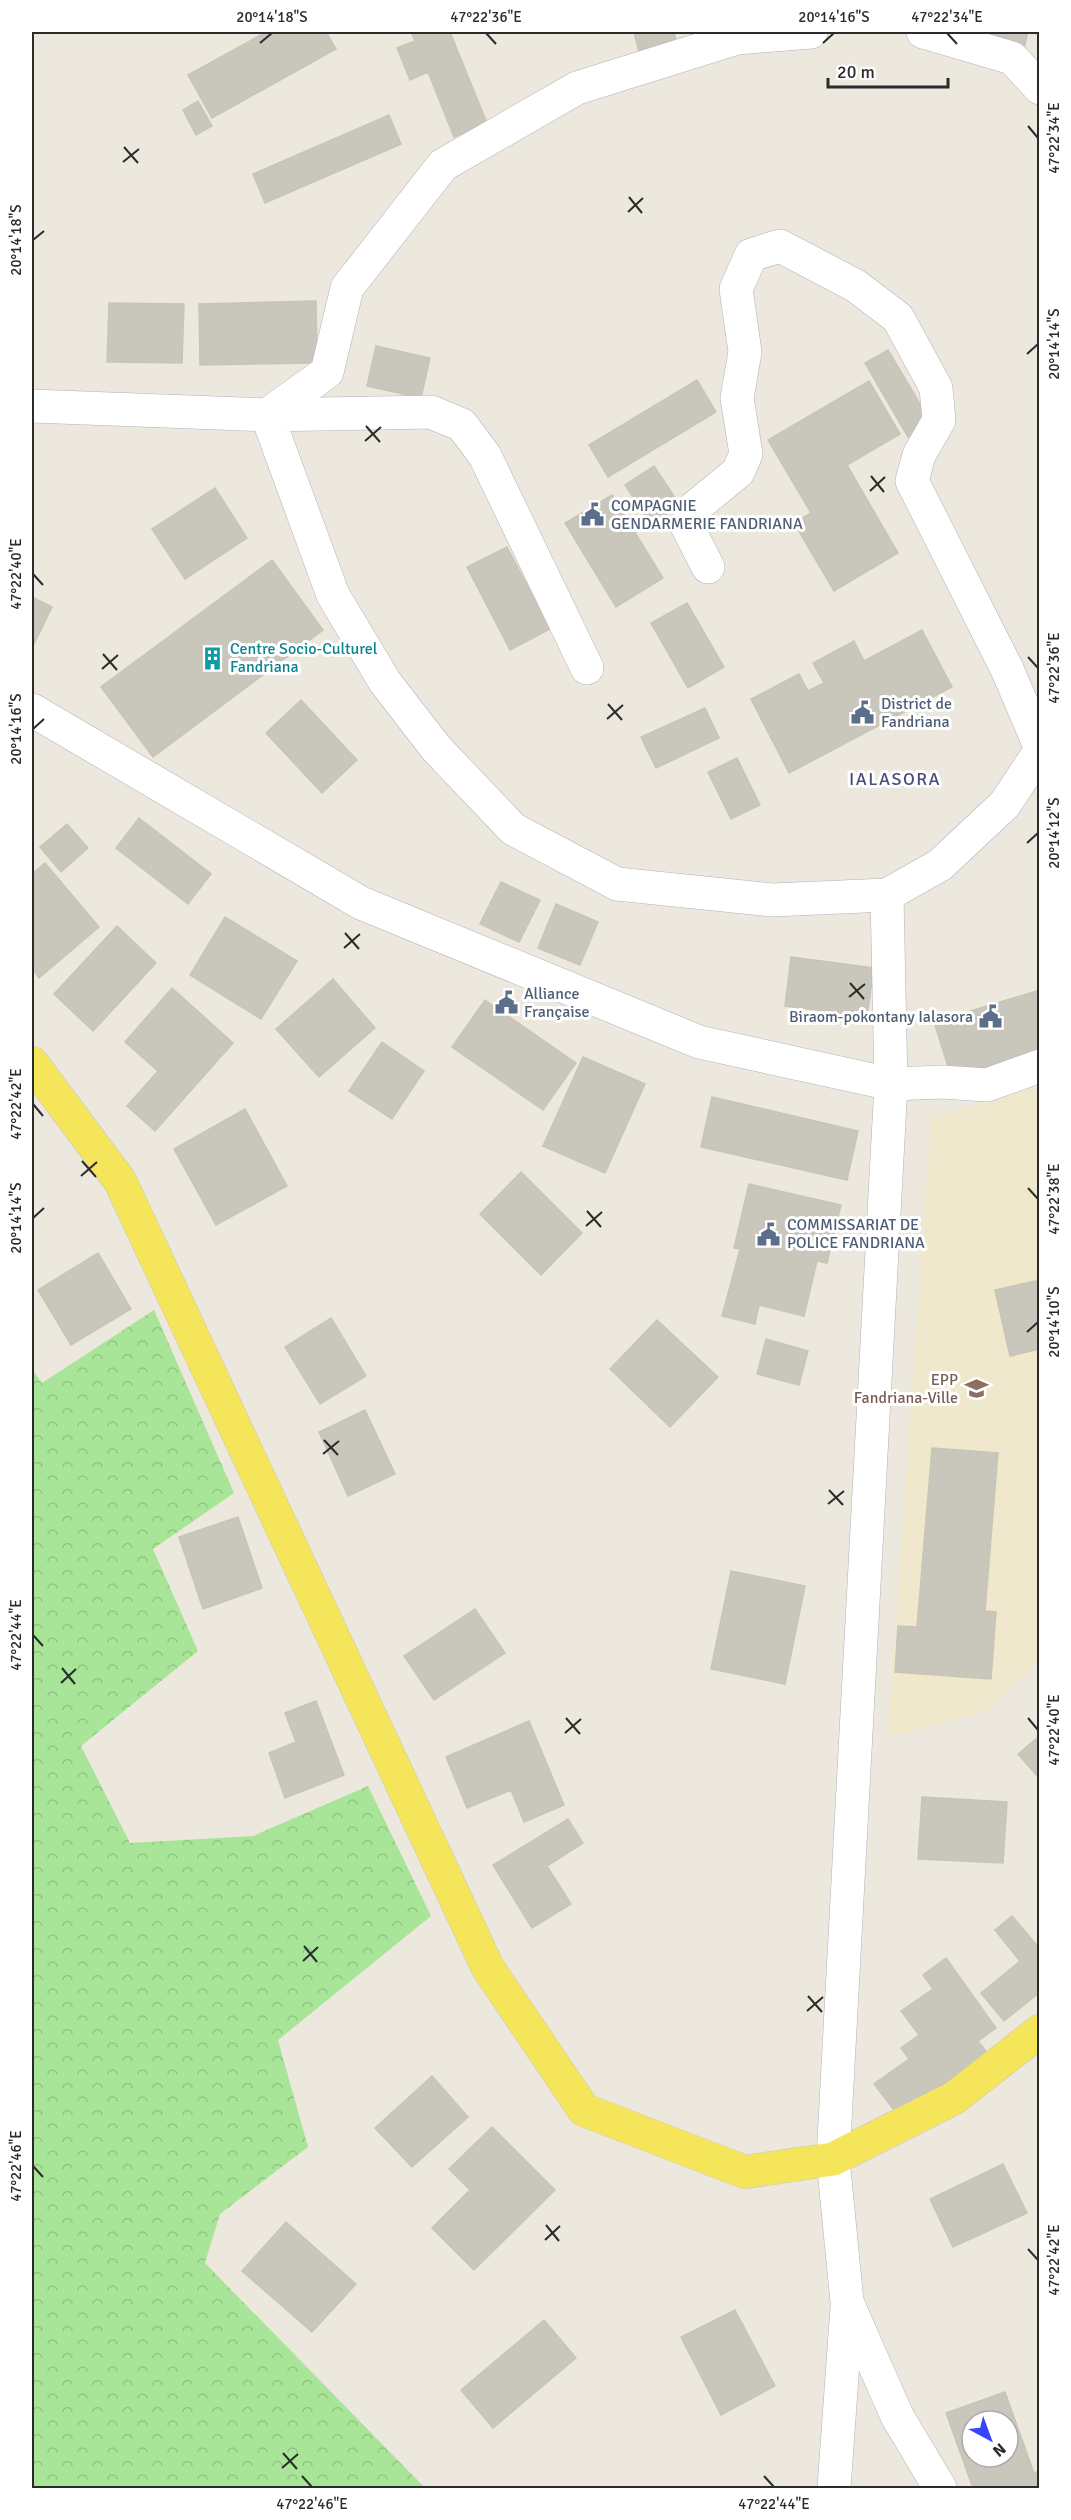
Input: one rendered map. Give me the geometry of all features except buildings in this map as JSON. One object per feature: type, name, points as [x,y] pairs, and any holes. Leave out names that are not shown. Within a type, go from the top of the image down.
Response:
[{"type":"main road","points":[[32,1063],[120,1181],[488,1968],[584,2110],[745,2172],[833,2159],[954,2098],[1040,2031]]},
{"type":"street","points":[[267,415],[327,372],[347,288],[443,165],[577,88],[736,38],[811,32]]},
{"type":"street","points":[[923,32],[1012,58],[1040,88]]},
{"type":"street","points":[[708,567],[687,526],[694,508],[738,472],[746,454],[737,398],[745,352],[736,289],[751,255],[780,246],[856,286],[898,318],[936,388],[939,420],[919,455],[912,481],[1007,669],[1040,746]]},
{"type":"street","points":[[32,406],[267,415],[431,412],[462,424],[485,456],[587,668]]},
{"type":"street","points":[[267,415],[333,595],[385,682],[436,748],[513,830],[617,884],[772,900],[887,895],[940,865],[965,842],[1005,804],[1040,752]]},
{"type":"street","points":[[32,710],[361,903],[699,1042],[891,1084],[943,1082],[987,1085],[1040,1066]]},
{"type":"street","points":[[834,2488],[847,2302],[833,2159],[891,1084],[887,895]]},
{"type":"street","points":[[847,2302],[897,2416],[940,2488]]},
{"type":"shaded area","name":"EPP Fandriana-Ville","points":[[1039,1086],[1039,1661],[989,1711],[888,1737],[931,1118]]},
{"type":"green space","points":[[154,1310],[234,1493],[153,1549],[198,1651],[81,1746],[130,1843],[253,1836],[368,1786],[431,1916],[278,2040],[308,2147],[220,2214],[205,2263],[425,2488],[32,2488],[32,1369],[42,1383]]},
{"type":"place","name":"COMPAGNIE GENDARMERIE FANDRIANA","points":[[593,515]]},
{"type":"place","name":"Centre Socio-Culturel Fandriana","points":[[212,658]]},
{"type":"place","name":"District de Fandriana","points":[[863,713]]},
{"type":"place","name":"Alliance Française","points":[[506,1003]]},
{"type":"place","name":"Biraom-pokontany Ialasora","points":[[991,1017]]},
{"type":"place","name":"COMMISSARIAT DE POLICE FANDRIANA","points":[[769,1234]]},
{"type":"place","name":"EPP Fandriana-Ville","points":[[976,1389]]},
{"type":"district","name":"IALASORA","points":[[895,779]]}]
